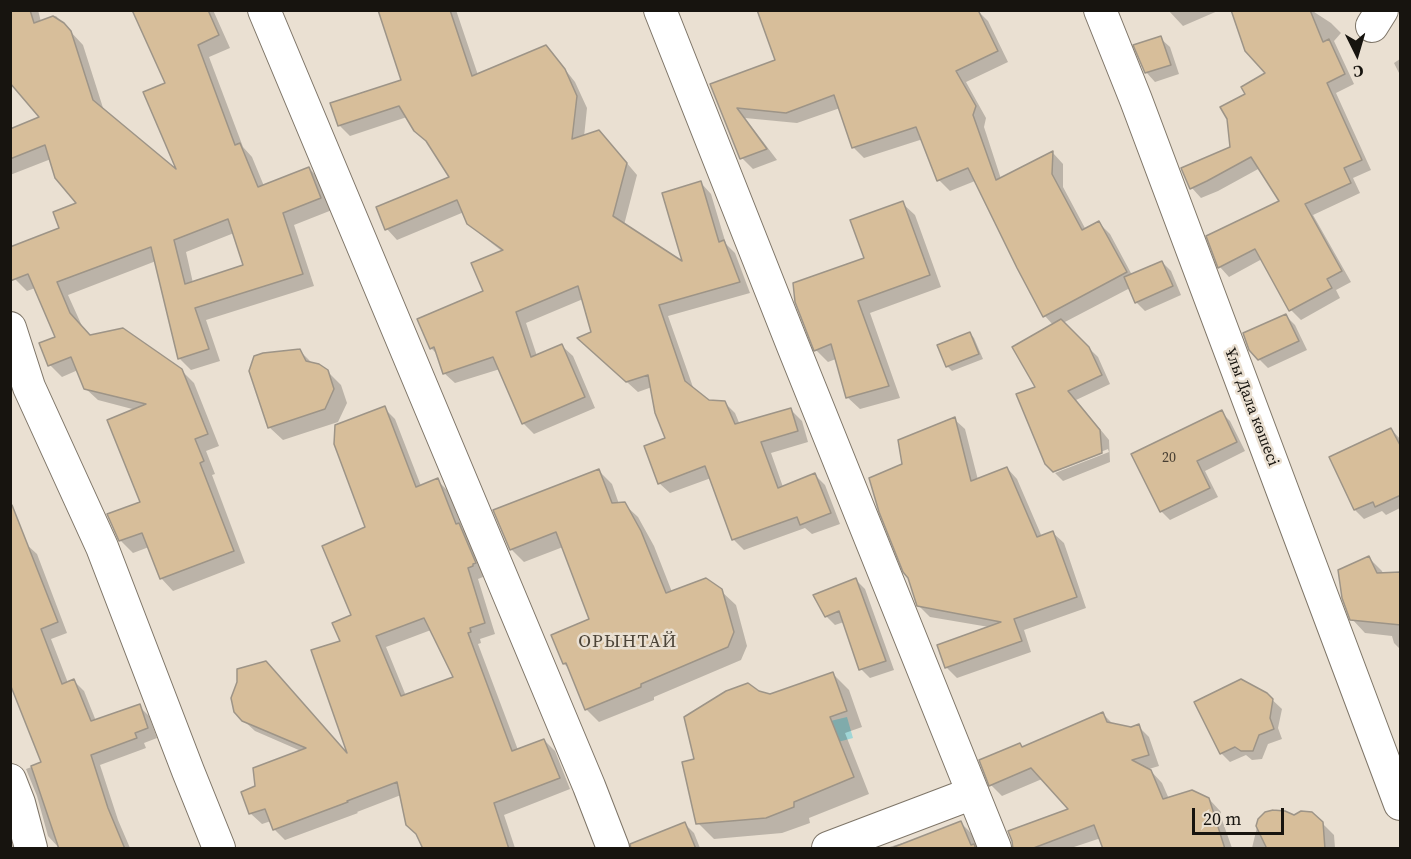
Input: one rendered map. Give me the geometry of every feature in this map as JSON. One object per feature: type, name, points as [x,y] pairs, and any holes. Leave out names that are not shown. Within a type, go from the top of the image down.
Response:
[{"type":"street","points":[[264,10],[589,786],[613,849]]},
{"type":"street","points":[[660,10],[995,849]]},
{"type":"street","name":"Ұлы Дала көшесі","points":[[1100,10],[1401,804]]},
{"type":"street","points":[[10,328],[29,387],[102,548],[219,849]]},
{"type":"street","points":[[10,780],[19,803],[31,849]]},
{"type":"street","points":[[828,849],[973,793]]},
{"type":"water","points":[[847,717],[853,738],[819,747],[814,725]]},
{"type":"building","points":[[10,10],[30,10],[34,23],[53,16],[71,31],[93,100],[176,169],[143,92],[165,83],[132,10],[208,10],[219,35],[198,45],[235,145],[240,143],[258,187],[309,167],[321,198],[283,213],[303,274],[195,308],[209,349],[178,359],[151,247],[57,282],[70,313],[90,335],[123,328],[182,369],[208,434],[195,439],[204,461],[200,463],[234,551],[160,579],[142,533],[119,541],[107,514],[140,502],[107,420],[146,404],[84,389],[71,357],[48,366],[39,343],[55,337],[28,274],[10,281],[10,247],[59,228],[53,212],[76,203],[55,178],[45,145],[10,159],[10,129],[39,117],[10,83]],"holes":[[[228,219],[243,265],[185,284],[174,240]]]},
{"type":"building","points":[[378,10],[450,10],[472,76],[546,45],[565,69],[577,96],[572,139],[599,130],[627,163],[613,216],[682,261],[662,193],[701,181],[719,242],[724,240],[740,282],[659,305],[685,381],[709,400],[725,401],[735,424],[791,408],[798,431],[761,442],[778,488],[815,473],[831,513],[800,525],[797,517],[732,540],[705,466],[658,484],[644,446],[665,438],[655,413],[648,375],[626,382],[577,338],[591,332],[578,286],[516,312],[531,357],[562,344],[585,397],[522,424],[493,357],[443,374],[434,347],[430,349],[417,319],[483,291],[471,263],[503,250],[467,224],[457,200],[385,230],[376,207],[449,177],[426,141],[414,131],[399,106],[338,126],[330,103],[401,80]]},
{"type":"building","points":[[757,10],[978,10],[998,51],[956,71],[976,106],[973,115],[996,180],[1053,151],[1052,174],[1082,230],[1099,221],[1127,272],[1043,317],[968,168],[937,181],[916,127],[852,148],[834,95],[786,113],[737,108],[767,149],[740,159],[710,84],[775,60]]},
{"type":"building","points":[[1231,10],[1310,10],[1323,42],[1329,39],[1345,74],[1327,83],[1362,160],[1344,168],[1351,183],[1305,204],[1342,271],[1327,279],[1332,288],[1289,311],[1255,249],[1218,268],[1206,236],[1279,201],[1251,157],[1190,189],[1181,168],[1230,147],[1227,119],[1220,107],[1245,94],[1241,87],[1265,73],[1245,51]]},
{"type":"building","points":[[1161,36],[1171,65],[1145,73],[1133,45]]},
{"type":"building","points":[[903,201],[930,275],[858,301],[889,386],[846,398],[831,344],[814,351],[795,302],[793,283],[864,258],[850,220]]},
{"type":"building","points":[[1162,261],[1173,286],[1135,303],[1124,277]]},
{"type":"building","points":[[1286,314],[1299,341],[1258,360],[1249,350],[1243,333]]},
{"type":"building","points":[[1061,319],[1089,347],[1102,375],[1068,391],[1100,430],[1102,453],[1053,472],[1045,464],[1016,394],[1035,387],[1012,347]]},
{"type":"building","points":[[970,332],[979,354],[946,367],[937,345]]},
{"type":"building","points":[[300,349],[306,361],[319,364],[328,370],[334,389],[325,409],[268,428],[249,371],[254,356]]},
{"type":"building","points":[[385,406],[416,487],[438,478],[456,524],[459,523],[476,563],[468,568],[485,623],[470,628],[471,632],[468,633],[512,751],[544,739],[560,778],[494,803],[509,849],[423,849],[416,834],[406,825],[397,782],[273,830],[265,809],[249,814],[241,792],[255,786],[253,768],[306,748],[242,721],[234,712],[231,698],[237,682],[237,669],[266,661],[347,753],[311,650],[340,641],[332,623],[351,615],[322,546],[365,527],[334,444],[335,425]],"holes":[[[424,618],[453,677],[401,696],[376,636]]]},
{"type":"building","points":[[1222,410],[1237,442],[1197,461],[1210,488],[1160,512],[1131,454]]},
{"type":"building","points":[[955,417],[971,481],[1007,467],[1037,537],[1053,531],[1077,597],[1014,619],[1022,641],[945,668],[937,645],[1001,622],[917,606],[908,578],[903,572],[879,512],[869,478],[902,464],[898,440]]},
{"type":"building","points":[[1391,428],[1401,447],[1401,495],[1375,507],[1373,502],[1354,510],[1329,457]]},
{"type":"building","points":[[599,469],[612,503],[625,502],[641,531],[666,593],[706,578],[722,589],[734,632],[728,647],[585,710],[566,663],[563,664],[551,635],[589,619],[556,532],[510,550],[493,510]]},
{"type":"building","points":[[10,505],[12,505],[58,622],[41,629],[62,684],[74,679],[91,721],[140,704],[148,728],[135,733],[137,738],[91,755],[108,808],[125,849],[59,849],[31,766],[41,762],[10,684]]},
{"type":"building","points":[[1369,556],[1377,573],[1401,572],[1401,625],[1350,620],[1342,598],[1338,570]]},
{"type":"building","points":[[856,578],[886,661],[859,670],[839,611],[825,617],[813,595]]},
{"type":"building","points":[[833,672],[847,711],[830,717],[854,777],[794,802],[794,807],[766,818],[696,824],[682,762],[694,759],[684,717],[726,691],[748,683],[759,691],[770,694]]},
{"type":"building","points":[[1241,679],[1267,693],[1273,699],[1270,718],[1274,729],[1259,735],[1253,751],[1241,751],[1235,747],[1220,754],[1194,702]]},
{"type":"building","points":[[1103,712],[1107,722],[1131,727],[1139,724],[1149,755],[1132,760],[1151,770],[1163,799],[1192,790],[1209,798],[1225,849],[1103,849],[1094,825],[1031,849],[1013,849],[1008,831],[1068,809],[1031,768],[989,786],[979,760],[1020,743],[1022,747]]},
{"type":"building","points":[[1285,811],[1294,815],[1301,811],[1312,812],[1323,822],[1325,849],[1267,849],[1256,826],[1258,819],[1265,812]]},
{"type":"building","points":[[961,821],[971,845],[974,844],[976,849],[894,849],[894,847]]},
{"type":"building","points":[[685,822],[696,849],[631,849],[630,844]]},
{"type":"district","name":"ОРЫНТАЙ","points":[[628,642]]}]
